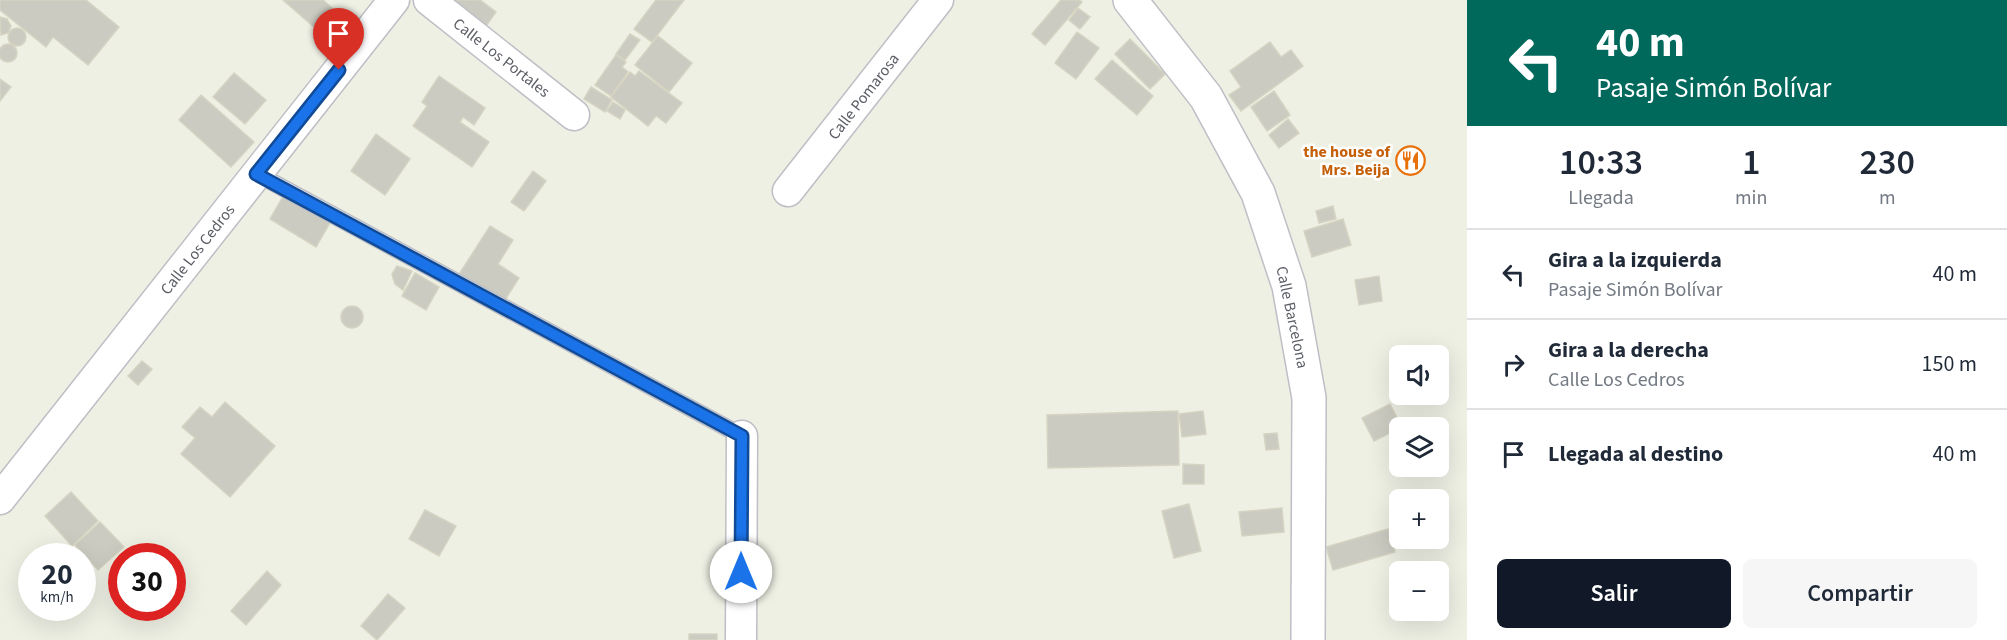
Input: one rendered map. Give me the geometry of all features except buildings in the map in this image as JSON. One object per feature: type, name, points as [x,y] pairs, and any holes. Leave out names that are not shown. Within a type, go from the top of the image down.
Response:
[{"type":"street","name":"Calle Los Cedros","points":[[0,499],[394,0]]},
{"type":"street","name":"Calle Los Portales","points":[[429,0],[574,115]]},
{"type":"street","name":"Calle Pomarosa","points":[[788,191],[938,0]]},
{"type":"street","name":"Calle Barcelona","points":[[1130,0],[1206,97],[1258,193],[1289,286],[1309,398],[1308,640]]},
{"type":"street","points":[[741,640],[742,436]]},
{"type":"lane","points":[[256,174],[742,436]]},
{"type":"place","name":"the house of Mrs. Beija","points":[[1411,160]]},
{"type":"route","points":[[339,70],[256,174],[742,436],[741,572]]}]
